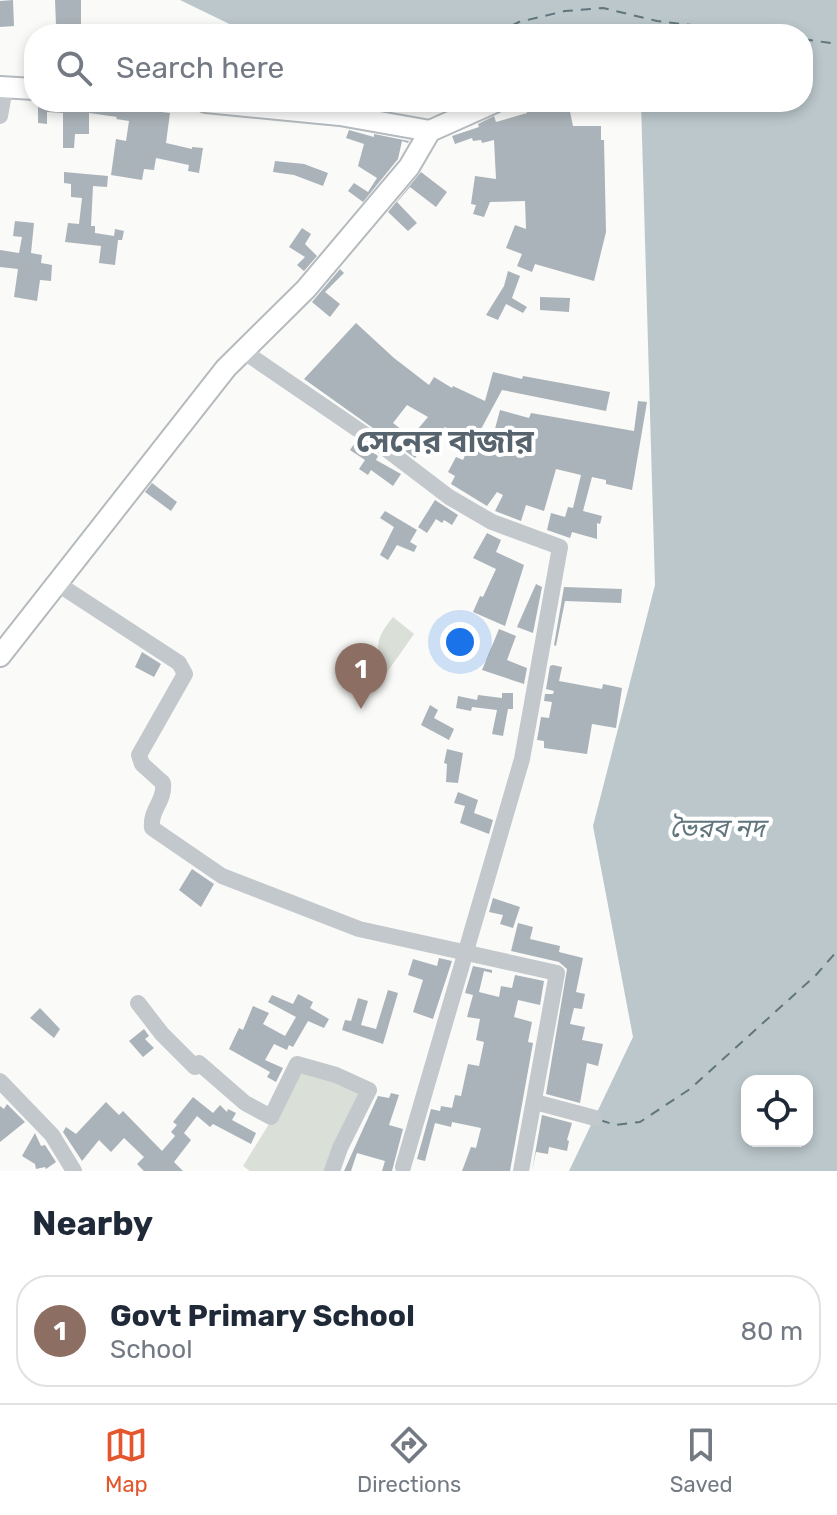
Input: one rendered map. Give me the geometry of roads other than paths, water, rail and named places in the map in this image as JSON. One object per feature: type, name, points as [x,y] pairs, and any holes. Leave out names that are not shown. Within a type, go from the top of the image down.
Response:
[{"type":"main road","points":[[3,88],[24,89]]},
{"type":"main road","points":[[309,112],[430,131],[473,112]]},
{"type":"main road","points":[[0,656],[226,368],[306,289],[409,167],[430,131]]},
{"type":"street","points":[[0,116],[3,88]]},
{"type":"street","points":[[243,351],[382,446],[449,497],[492,522],[560,547],[522,759],[403,1167]]},
{"type":"street","points":[[58,584],[179,663],[185,674],[139,755],[142,764],[163,783],[164,792],[151,816],[152,828],[222,876],[359,929],[557,973],[521,1171]]},
{"type":"street","points":[[138,1003],[162,1034],[195,1067],[199,1063],[245,1103],[271,1117],[297,1064],[336,1075],[369,1090],[332,1171]]},
{"type":"street","points":[[0,1081],[52,1135],[74,1171]]},
{"type":"street","points":[[535,1102],[595,1118]]},
{"type":"water","name":"ভৈরব নদ","points":[[180,0],[837,0],[837,1171],[569,1171],[633,1037],[593,826],[655,585],[641,112],[813,112],[813,24],[229,24]]},
{"type":"place","name":"Govt Primary School","points":[[361,709]]},
{"type":"district","name":"সেনের বাজার","points":[[445,441]]}]
